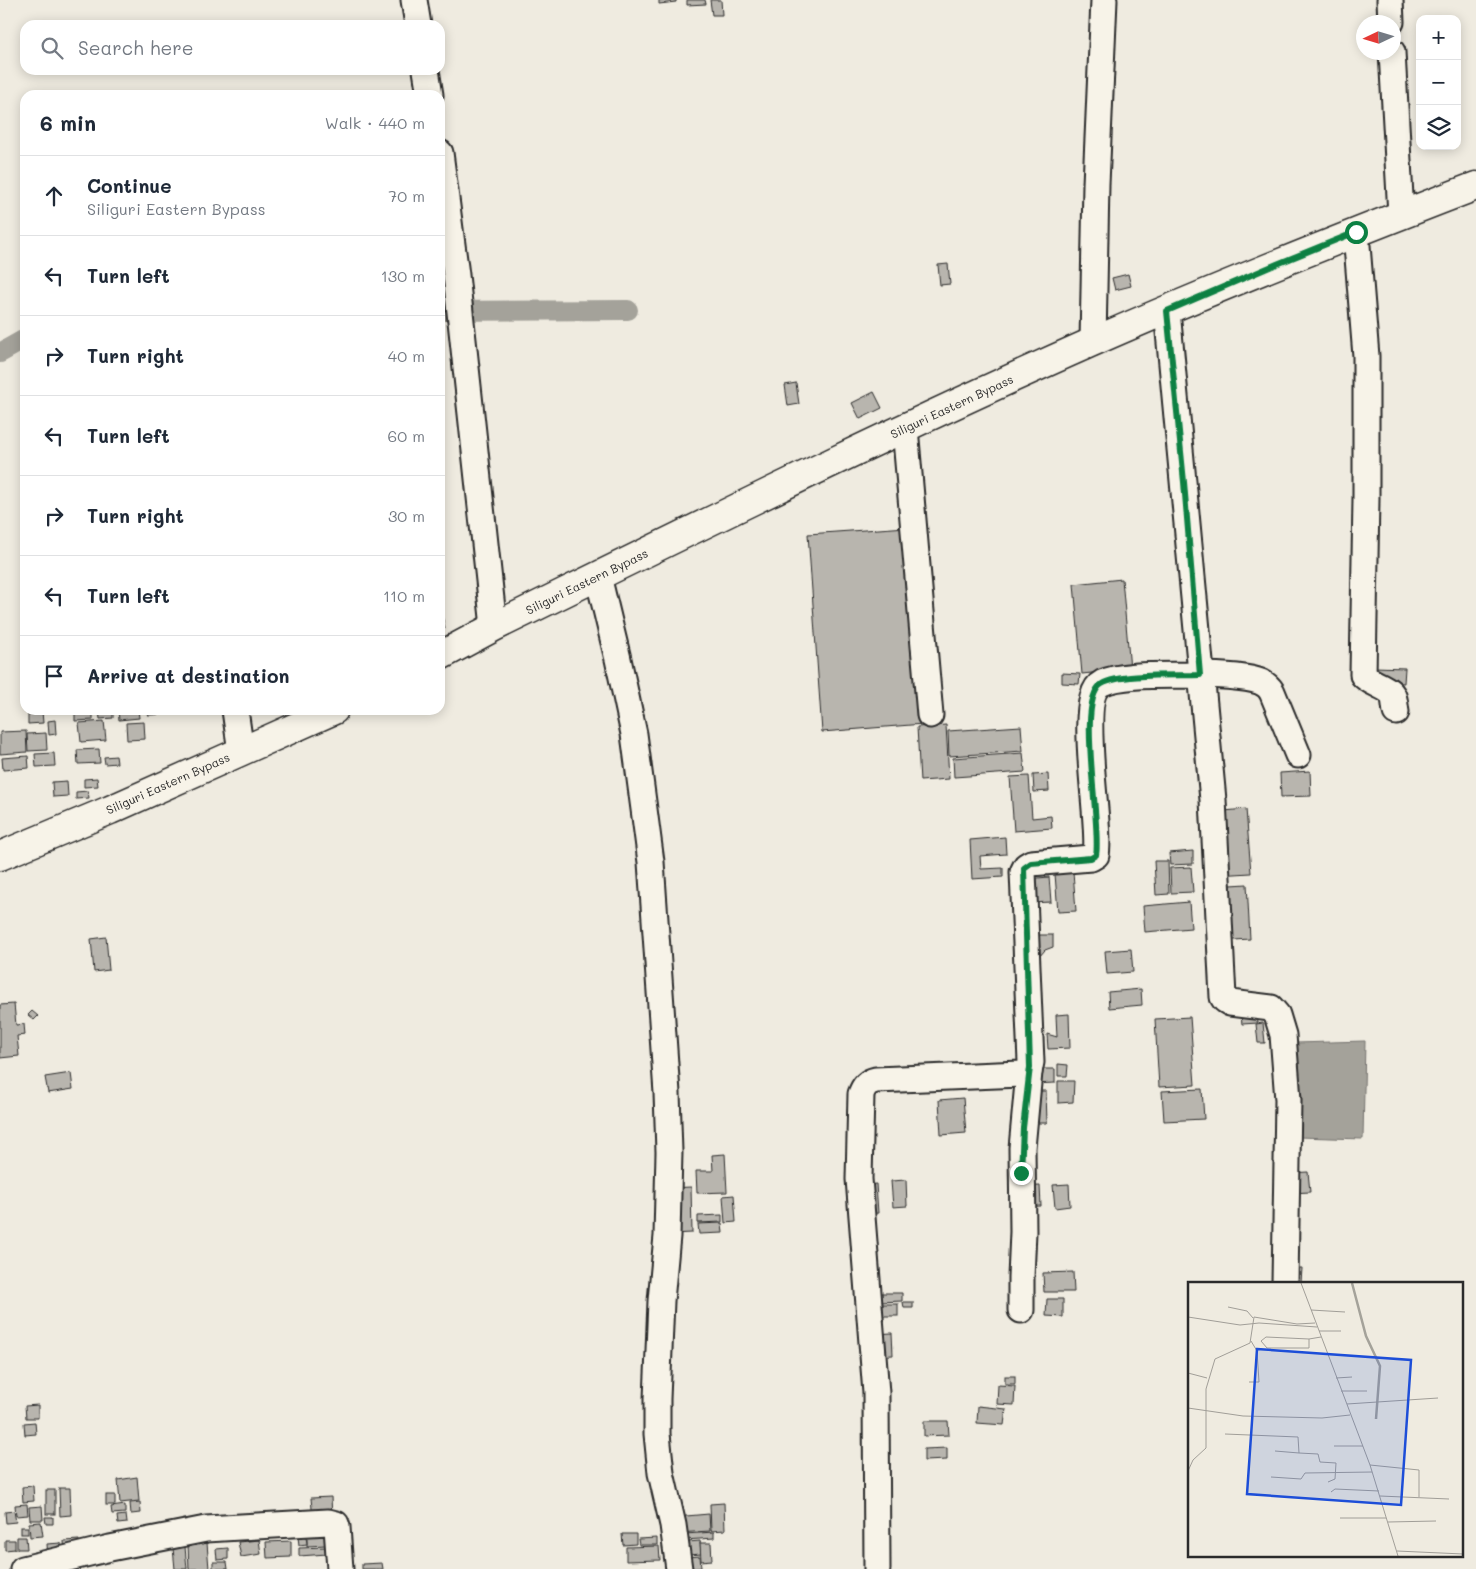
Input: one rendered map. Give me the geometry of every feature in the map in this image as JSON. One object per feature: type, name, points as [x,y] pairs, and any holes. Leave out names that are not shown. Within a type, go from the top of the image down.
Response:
[{"type":"main road","name":"Siliguri Eastern Bypass","points":[[445,653],[598,576],[906,428],[1093,342],[1277,264],[1476,186]]},
{"type":"main road","name":"Siliguri Eastern Bypass","points":[[0,856],[110,810],[323,715]]},
{"type":"street","points":[[414,0],[417,20]]},
{"type":"street","points":[[1093,342],[1096,184],[1104,0]]},
{"type":"street","points":[[1390,0],[1391,15]]},
{"type":"street","points":[[1392,60],[1401,215]]},
{"type":"street","points":[[427,75],[429,90]]},
{"type":"street","points":[[445,191],[456,275],[494,627]]},
{"type":"street","points":[[1356,232],[1366,356],[1363,675],[1368,680],[1391,692],[1394,696],[1396,712]]},
{"type":"street","points":[[1167,311],[1213,800],[1223,997],[1230,1004],[1271,1008],[1277,1015],[1283,1035],[1288,1100],[1285,1282]]},
{"type":"street","points":[[906,428],[930,715]]},
{"type":"street","points":[[598,576],[634,734],[651,862],[667,1093],[669,1152],[667,1236],[661,1301],[657,1389],[657,1434],[661,1473],[673,1525],[679,1569]]},
{"type":"street","points":[[1021,1310],[1023,1240],[1022,1148],[1030,1062],[1023,872],[1024,868],[1031,863],[1091,858],[1096,855],[1090,722],[1093,693],[1101,684],[1113,680],[1146,676],[1200,675],[1250,679],[1267,685],[1277,701],[1298,755]]},
{"type":"street","points":[[236,715],[241,752]]},
{"type":"street","points":[[877,1569],[876,1393],[858,1179],[861,1094],[866,1084],[876,1080],[1021,1074],[1029,1072]]},
{"type":"street","points":[[23,1569],[128,1544],[206,1529],[328,1522],[336,1524],[337,1527],[340,1569]]},
{"type":"shaded area","points":[[1365,1041],[1363,1139],[1298,1137],[1296,1043]]},
{"type":"building","points":[[659,0],[676,0],[676,2],[659,4]]},
{"type":"building","points":[[687,0],[705,0],[706,4],[687,5]]},
{"type":"building","points":[[710,0],[721,0],[722,15],[712,15]]},
{"type":"building","points":[[948,264],[950,284],[940,285],[938,265]]},
{"type":"building","points":[[1128,274],[1131,286],[1115,290],[1112,278]]},
{"type":"building","points":[[796,383],[799,404],[788,406],[785,385]]},
{"type":"building","points":[[874,392],[882,408],[860,419],[852,403]]},
{"type":"building","points":[[921,526],[936,723],[822,732],[808,534]]},
{"type":"building","points":[[1122,579],[1130,669],[1082,674],[1074,584]]},
{"type":"building","points":[[1375,667],[1405,668],[1404,683],[1374,681]]},
{"type":"building","points":[[1062,673],[1080,674],[1079,684],[1062,683]]},
{"type":"building","points":[[28,715],[42,715],[43,723],[28,724]]},
{"type":"building","points":[[75,715],[93,715],[93,720],[75,721]]},
{"type":"building","points":[[100,715],[113,715],[113,718],[100,719]]},
{"type":"building","points":[[118,715],[139,715],[139,718],[119,720]]},
{"type":"building","points":[[55,720],[56,734],[49,735],[48,721]]},
{"type":"building","points":[[104,721],[106,740],[81,742],[79,723]]},
{"type":"building","points":[[144,722],[145,739],[127,740],[126,723]]},
{"type":"building","points":[[946,725],[949,779],[920,781],[917,727]]},
{"type":"building","points":[[1021,726],[1023,751],[949,756],[948,731]]},
{"type":"building","points":[[26,731],[27,752],[0,754],[0,732]]},
{"type":"building","points":[[46,733],[47,750],[28,751],[27,734]]},
{"type":"building","points":[[99,749],[100,763],[78,764],[77,750]]},
{"type":"building","points":[[54,753],[55,766],[36,767],[35,754]]},
{"type":"building","points":[[1023,753],[1025,772],[954,777],[953,758]]},
{"type":"building","points":[[28,756],[29,768],[3,770],[2,758]]},
{"type":"building","points":[[116,756],[117,763],[105,764],[104,757]]},
{"type":"building","points":[[1310,771],[1311,796],[1281,797],[1280,773]]},
{"type":"building","points":[[1048,774],[1049,791],[1034,792],[1033,775]]},
{"type":"building","points":[[1029,776],[1032,818],[1051,816],[1052,828],[1014,831],[1010,777]]},
{"type":"building","points":[[97,778],[98,786],[84,787],[84,779]]},
{"type":"building","points":[[67,781],[68,796],[53,797],[52,782]]},
{"type":"building","points":[[88,791],[89,798],[76,799],[76,792]]},
{"type":"building","points":[[1246,809],[1251,873],[1218,875],[1213,812]]},
{"type":"building","points":[[1005,837],[1006,854],[980,856],[981,869],[1003,868],[1003,877],[972,879],[970,840]]},
{"type":"building","points":[[1193,851],[1193,864],[1170,865],[1169,853]]},
{"type":"building","points":[[1154,861],[1168,861],[1169,894],[1156,895]]},
{"type":"building","points":[[1191,867],[1193,892],[1171,893],[1170,868]]},
{"type":"building","points":[[1073,872],[1076,911],[1058,912],[1055,874]]},
{"type":"building","points":[[1049,877],[1051,902],[1029,903],[1027,879]]},
{"type":"building","points":[[1247,884],[1250,939],[1219,941],[1215,886]]},
{"type":"building","points":[[1189,902],[1191,928],[1145,932],[1143,906]]},
{"type":"building","points":[[1031,935],[1053,935],[1053,947],[1045,950],[1039,957]]},
{"type":"building","points":[[106,937],[109,970],[94,972],[91,939]]},
{"type":"building","points":[[1131,949],[1133,972],[1107,974],[1105,951]]},
{"type":"building","points":[[1141,989],[1142,1005],[1109,1008],[1108,992]]},
{"type":"building","points":[[14,1004],[16,1025],[24,1024],[25,1035],[17,1036],[19,1056],[0,1058],[0,1005]]},
{"type":"building","points":[[32,1011],[38,1016],[34,1020],[28,1015]]},
{"type":"building","points":[[1069,1014],[1070,1048],[1048,1049],[1047,1034],[1057,1037],[1056,1015]]},
{"type":"building","points":[[1257,1014],[1258,1023],[1242,1024],[1241,1016]]},
{"type":"building","points":[[1190,1017],[1195,1085],[1159,1087],[1155,1019]]},
{"type":"building","points":[[1263,1023],[1265,1043],[1258,1043],[1256,1024]]},
{"type":"building","points":[[1058,1064],[1068,1065],[1067,1076],[1058,1076]]},
{"type":"building","points":[[1032,1069],[1055,1069],[1055,1083],[1032,1084]]},
{"type":"building","points":[[71,1073],[73,1089],[48,1093],[45,1077]]},
{"type":"building","points":[[1058,1081],[1074,1081],[1073,1102],[1058,1103]]},
{"type":"building","points":[[1202,1089],[1204,1119],[1164,1121],[1162,1091]]},
{"type":"building","points":[[1030,1091],[1046,1091],[1047,1123],[1031,1123]]},
{"type":"building","points":[[963,1098],[966,1133],[941,1135],[939,1100]]},
{"type":"building","points":[[725,1154],[727,1192],[697,1193],[696,1171],[713,1171],[712,1155]]},
{"type":"building","points":[[1308,1172],[1310,1192],[1290,1193],[1289,1173]]},
{"type":"building","points":[[906,1180],[907,1206],[893,1207],[891,1181]]},
{"type":"building","points":[[876,1184],[878,1213],[866,1214],[865,1185]]},
{"type":"building","points":[[1069,1184],[1070,1206],[1055,1208],[1053,1185]]},
{"type":"building","points":[[1040,1186],[1041,1206],[1018,1207],[1018,1187]]},
{"type":"building","points":[[691,1187],[692,1233],[671,1234],[670,1188]]},
{"type":"building","points":[[734,1195],[736,1222],[725,1223],[723,1196]]},
{"type":"building","points":[[722,1215],[722,1222],[698,1223],[698,1216]]},
{"type":"building","points":[[722,1223],[723,1233],[699,1234],[698,1224]]},
{"type":"building","points":[[1286,1268],[1302,1268],[1301,1282],[1285,1282]]},
{"type":"building","points":[[1073,1272],[1074,1292],[1044,1292],[1043,1273]]},
{"type":"building","points":[[881,1293],[902,1293],[902,1301],[880,1302]]},
{"type":"building","points":[[1047,1299],[1063,1299],[1063,1317],[1046,1316]]},
{"type":"building","points":[[903,1302],[913,1302],[913,1308],[904,1308]]},
{"type":"building","points":[[873,1304],[898,1304],[898,1316],[873,1316]]},
{"type":"building","points":[[892,1333],[893,1355],[875,1356],[874,1334]]},
{"type":"building","points":[[1005,1376],[1015,1376],[1015,1384],[1005,1384]]},
{"type":"building","points":[[998,1385],[1015,1386],[1014,1405],[997,1404]]},
{"type":"building","points":[[38,1405],[38,1418],[26,1418],[25,1406]]},
{"type":"building","points":[[978,1406],[1006,1409],[1004,1425],[977,1423]]},
{"type":"building","points":[[924,1421],[948,1421],[949,1435],[924,1436]]},
{"type":"building","points":[[35,1422],[36,1434],[25,1435],[24,1423]]},
{"type":"building","points":[[947,1448],[947,1460],[924,1461],[924,1449]]},
{"type":"building","points":[[137,1477],[139,1501],[120,1503],[118,1480]]},
{"type":"building","points":[[33,1486],[34,1501],[23,1502],[22,1487]]},
{"type":"building","points":[[59,1488],[70,1488],[71,1515],[60,1516]]},
{"type":"building","points":[[46,1490],[55,1490],[55,1514],[46,1514]]},
{"type":"building","points":[[106,1495],[115,1495],[115,1505],[106,1505]]},
{"type":"building","points":[[331,1497],[332,1518],[313,1519],[311,1498]]},
{"type":"building","points":[[140,1502],[141,1513],[131,1514],[130,1503]]},
{"type":"building","points":[[724,1503],[725,1530],[711,1531],[710,1504]]},
{"type":"building","points":[[27,1504],[28,1515],[16,1516],[15,1505]]},
{"type":"building","points":[[125,1505],[125,1513],[112,1514],[111,1507]]},
{"type":"building","points":[[42,1506],[43,1520],[30,1520],[29,1507]]},
{"type":"building","points":[[14,1511],[16,1522],[6,1523],[5,1512]]},
{"type":"building","points":[[709,1514],[710,1531],[676,1533],[675,1517]]},
{"type":"building","points":[[126,1515],[127,1523],[118,1524],[117,1516]]},
{"type":"building","points":[[45,1517],[53,1517],[53,1524],[46,1524]]},
{"type":"building","points":[[41,1522],[43,1536],[30,1537],[29,1523]]},
{"type":"building","points":[[21,1527],[28,1527],[28,1534],[21,1534]]},
{"type":"building","points":[[714,1532],[714,1538],[685,1540],[685,1534]]},
{"type":"building","points":[[325,1534],[325,1545],[307,1546],[307,1535]]},
{"type":"building","points":[[622,1534],[636,1534],[636,1544],[623,1545]]},
{"type":"building","points":[[306,1536],[307,1544],[299,1545],[298,1537]]},
{"type":"building","points":[[17,1537],[26,1537],[27,1549],[17,1549]]},
{"type":"building","points":[[657,1538],[657,1545],[639,1545],[638,1539]]},
{"type":"building","points":[[5,1540],[15,1540],[15,1549],[5,1550]]},
{"type":"building","points":[[79,1540],[80,1555],[65,1556],[64,1541]]},
{"type":"building","points":[[259,1540],[261,1554],[241,1557],[238,1542]]},
{"type":"building","points":[[291,1541],[291,1557],[267,1558],[266,1542]]},
{"type":"building","points":[[700,1541],[701,1554],[677,1556],[676,1543]]},
{"type":"building","points":[[61,1543],[62,1558],[48,1559],[47,1544]]},
{"type":"building","points":[[207,1543],[209,1569],[189,1569],[188,1545]]},
{"type":"building","points":[[700,1543],[711,1543],[712,1560],[701,1561]]},
{"type":"building","points":[[659,1546],[660,1560],[626,1561],[626,1547]]},
{"type":"building","points":[[185,1547],[187,1569],[175,1569],[173,1548]]},
{"type":"building","points":[[326,1547],[327,1554],[299,1556],[299,1548]]},
{"type":"building","points":[[228,1548],[228,1559],[217,1560],[216,1549]]},
{"type":"building","points":[[700,1556],[701,1568],[680,1569],[679,1558]]},
{"type":"building","points":[[213,1562],[227,1562],[228,1569],[213,1569]]},
{"type":"building","points":[[382,1563],[383,1569],[362,1569],[362,1564]]},
{"type":"waterway","points":[[445,311],[628,310]]},
{"type":"waterway","points":[[0,353],[20,342]]},
{"type":"route","points":[[1021,1173],[1023,1128],[1030,1067],[1024,868],[1031,863],[1091,858],[1096,855],[1090,707],[1093,693],[1101,684],[1113,680],[1146,676],[1200,675],[1167,311],[1356,232]]}]
